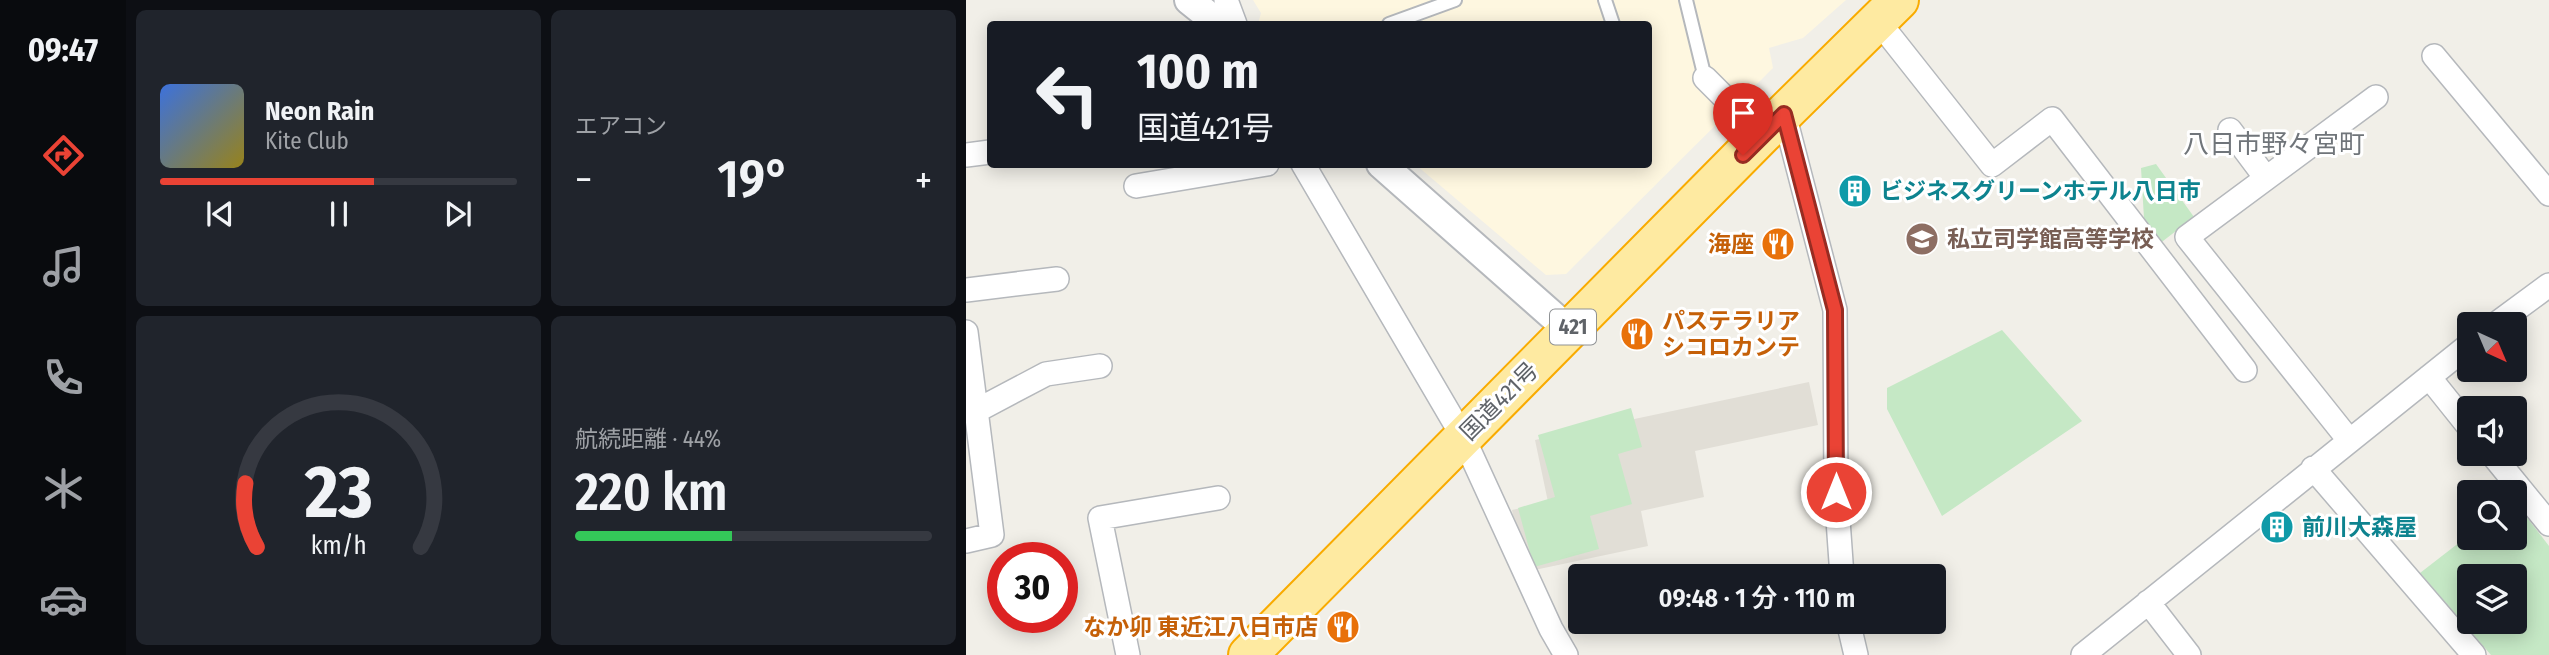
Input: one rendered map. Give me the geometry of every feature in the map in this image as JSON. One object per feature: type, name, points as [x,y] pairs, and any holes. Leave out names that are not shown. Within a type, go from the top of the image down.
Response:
[{"type":"highway","name":"国道421号","points":[[1248,655],[1889,10]]},
{"type":"street","points":[[1189,0],[1215,21]]},
{"type":"street","points":[[1226,0],[1234,21]]},
{"type":"street","points":[[1889,10],[1992,165],[2052,120],[2245,370]]},
{"type":"street","points":[[2434,56],[2549,194]]},
{"type":"street","points":[[1704,78],[1773,125],[1835,310],[1836,492],[1841,564]]},
{"type":"street","points":[[2349,440],[2187,237],[2376,97]]},
{"type":"street","points":[[2230,130],[2266,178]]},
{"type":"street","points":[[966,155],[987,152]]},
{"type":"street","points":[[1136,186],[1244,168]]},
{"type":"street","points":[[1305,168],[1463,437],[1551,629],[1566,655]]},
{"type":"street","points":[[1386,168],[1570,331]]},
{"type":"street","points":[[966,290],[1057,279]]},
{"type":"street","points":[[2515,312],[2546,293]]},
{"type":"street","points":[[966,332],[992,536],[966,541]]},
{"type":"street","points":[[2083,655],[2457,355]]},
{"type":"street","points":[[976,411],[1046,374],[1100,366]]},
{"type":"street","points":[[2429,377],[2457,412]]},
{"type":"street","points":[[2502,466],[2549,524]]},
{"type":"street","points":[[2313,468],[2474,655]]},
{"type":"street","points":[[1128,655],[1100,518],[1218,498]]},
{"type":"street","points":[[2148,602],[2189,655]]},
{"type":"street","points":[[1851,634],[1856,655]]},
{"type":"lane","points":[[1397,21],[1455,0]]},
{"type":"lane","points":[[1605,0],[1612,21]]},
{"type":"lane","points":[[1686,0],[1704,78]]},
{"type":"shaded area","points":[[1253,0],[1846,0],[1803,38],[1769,48],[1773,68],[1566,274],[1546,275],[1420,168],[1652,168],[1652,21],[1259,21],[1261,13]]},
{"type":"shaded area","points":[[1809,382],[1818,425],[1695,451],[1704,497],[1641,511],[1648,546],[1525,572],[1512,510],[1548,502],[1535,440]]},
{"type":"green space","points":[[2156,164],[2194,217],[2154,248],[2145,235],[2141,168]]},
{"type":"green space","points":[[2002,330],[2082,421],[1942,516],[1887,409],[1887,388]]},
{"type":"green space","points":[[1631,408],[1642,447],[1618,454],[1632,504],[1590,516],[1599,549],[1534,567],[1518,508],[1555,497],[1538,435]]},
{"type":"green space","points":[[2527,518],[2549,546],[2549,655],[2491,655],[2473,634],[2527,634],[2527,564],[2457,564],[2457,616],[2420,573],[2457,544],[2457,550],[2527,550]]},
{"type":"place","name":"ビジネスグリーンホテル八日市","points":[[1855,191]]},
{"type":"place","name":"私立司学館高等学校","points":[[1922,239]]},
{"type":"place","name":"海座","points":[[1778,244]]},
{"type":"place","name":"パステラリア シコロカンテ","points":[[1637,334]]},
{"type":"place","name":"前川大森屋","points":[[2277,527]]},
{"type":"place","name":"なか卯 東近江八日市店","points":[[1343,627]]},
{"type":"district","name":"八日市野々宮町","points":[[2274,144]]},
{"type":"route","points":[[1743,155],[1784,114],[1835,310],[1836,492]]}]
